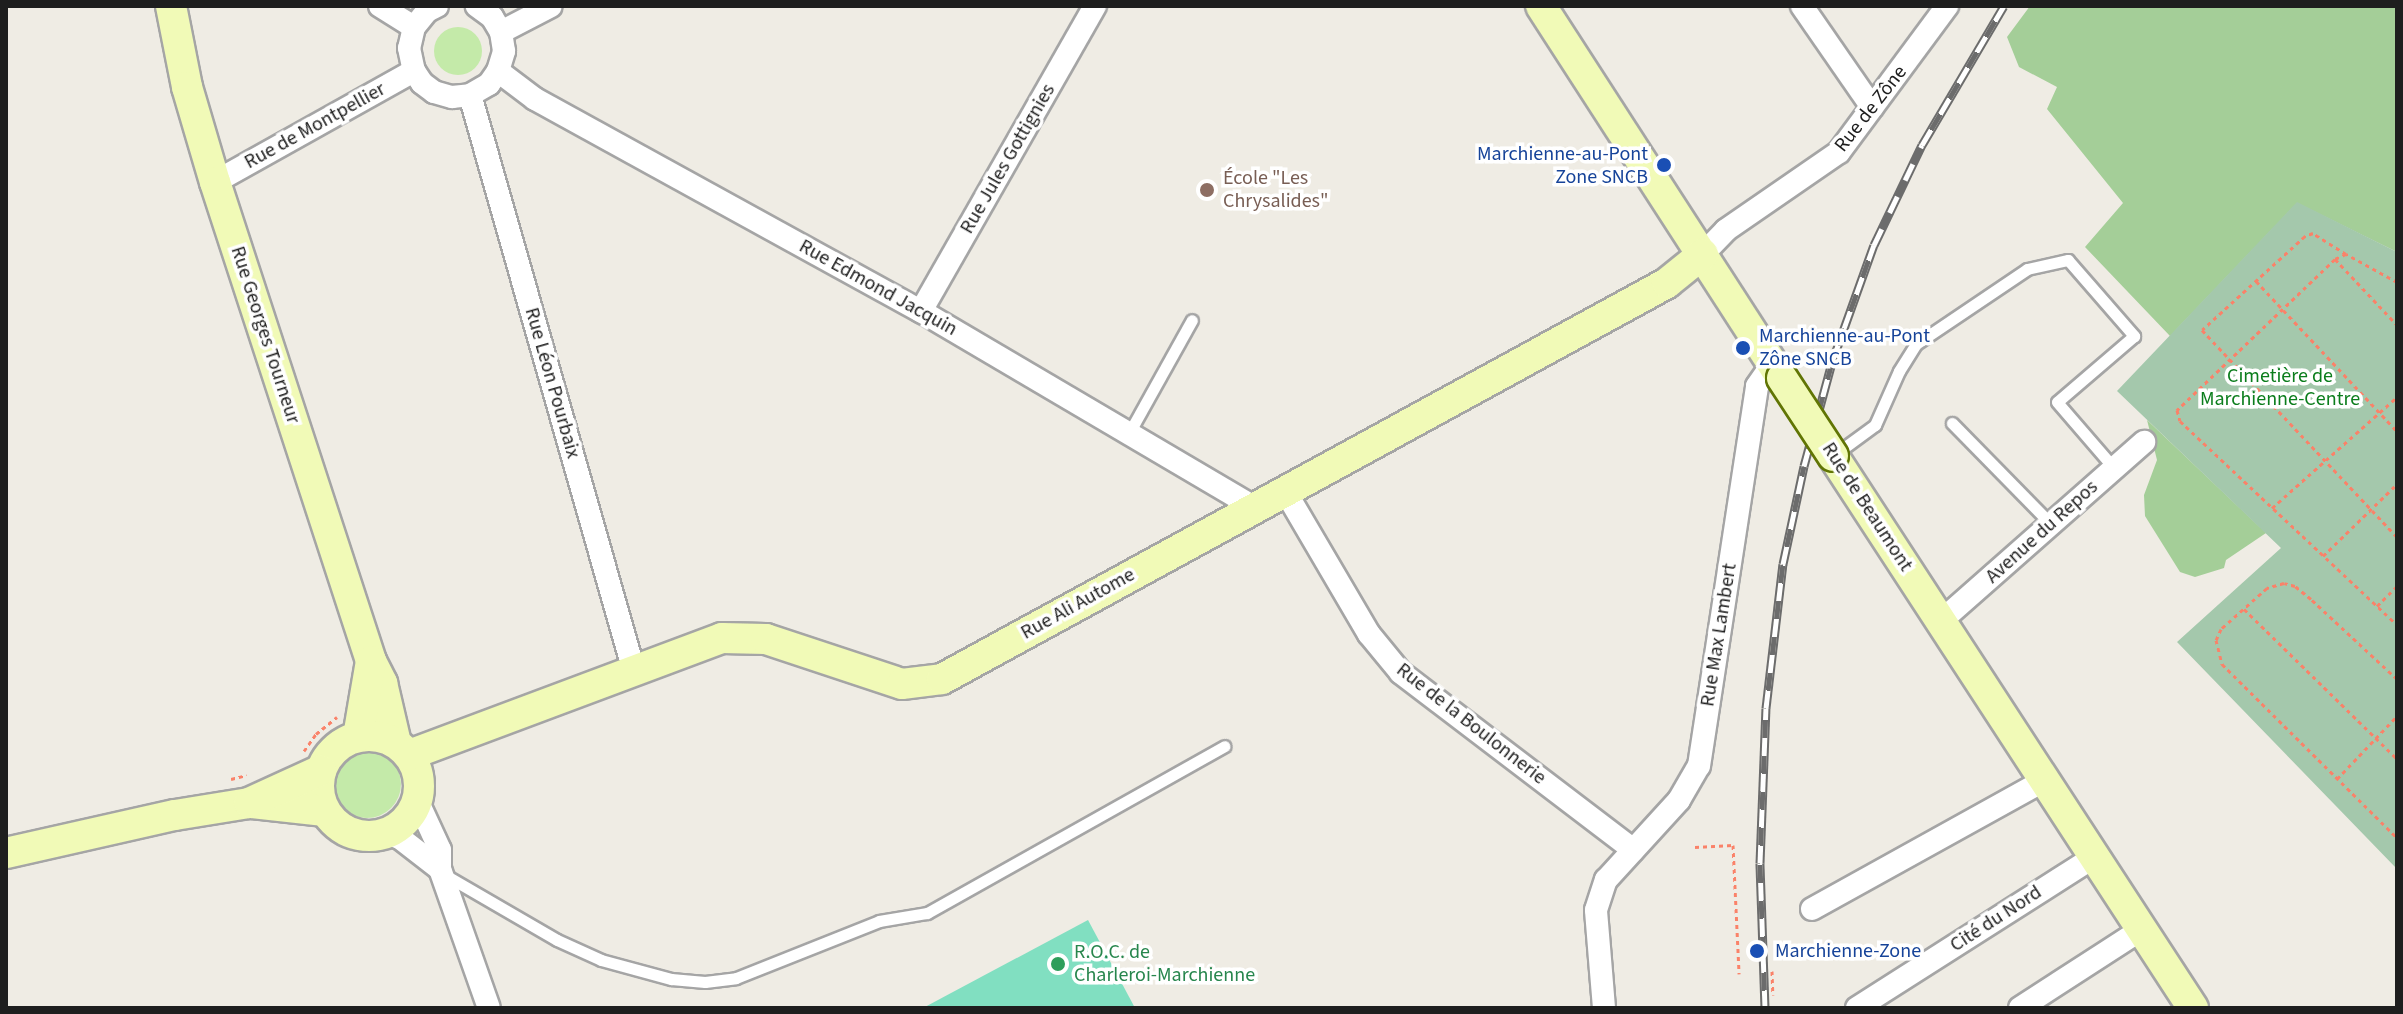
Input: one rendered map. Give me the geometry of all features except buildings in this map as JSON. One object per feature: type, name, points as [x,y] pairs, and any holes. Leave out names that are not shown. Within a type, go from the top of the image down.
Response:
[{"type":"street","name":"Rue Georges Tourneur","points":[[171,6],[187,87],[215,182],[402,749]]},
{"type":"street","points":[[380,6],[414,27]]},
{"type":"street","points":[[437,6],[427,11],[414,27],[409,48],[414,71],[434,92],[452,97],[470,95],[489,84],[498,71],[504,51],[501,32],[492,17],[477,6]]},
{"type":"street","points":[[501,32],[551,6]]},
{"type":"street","name":"Rue Jules Gottignies","points":[[921,311],[1095,6]]},
{"type":"street","name":"Rue de Beaumont","points":[[1541,6],[2193,1008]]},
{"type":"street","points":[[1802,6],[1872,107]]},
{"type":"street","name":"Rue de Zône","points":[[1703,254],[1726,230],[1839,152],[1882,98],[1947,6]]},
{"type":"street","name":"Rue de Montpellier","points":[[215,182],[414,71]]},
{"type":"street","name":"Rue Edmond Jacquin","points":[[498,71],[535,99],[921,311],[1255,508]]},
{"type":"street","name":"Rue Léon Pourbaix","points":[[470,95],[634,671]]},
{"type":"street","name":"Rue Ali Autome","points":[[402,749],[722,638],[766,639],[902,684],[942,679],[1667,283],[1703,254]]},
{"type":"street","name":"Rue Max Lambert","points":[[1604,1008],[1596,910],[1606,880],[1679,800],[1699,766],[1757,386],[1777,370]]},
{"type":"street","name":"Avenue du Repos","points":[[1941,621],[2144,442]]},
{"type":"street","name":"Rue de la Boulonnerie","points":[[1285,491],[1369,634],[1401,673],[1633,850]]},
{"type":"street","name":"Rue Georges Tourneur","points":[[360,724],[371,661]]},
{"type":"street","points":[[6,853],[175,815],[250,789],[332,751],[360,724],[402,749],[417,770],[417,800],[440,850],[442,871],[489,1008]]},
{"type":"street","points":[[311,762],[325,811]]},
{"type":"street","points":[[1812,909],[2045,780]]},
{"type":"street","points":[[250,789],[325,811],[349,832],[364,836],[385,833],[407,819],[417,800]]},
{"type":"street","points":[[385,833],[408,843],[442,871]]},
{"type":"street","name":"Cité du Nord","points":[[1857,1008],[2094,857]]},
{"type":"street","points":[[2020,1008],[2142,929]]},
{"type":"lane","points":[[1833,456],[1875,425],[1899,371],[1916,344],[2027,269],[2068,260],[2134,336],[2057,402],[2114,468]]},
{"type":"lane","points":[[1129,433],[1192,320]]},
{"type":"lane","points":[[1952,423],[2051,524]]},
{"type":"lane","points":[[442,871],[557,940],[601,960],[671,979],[705,982],[736,978],[879,921],[927,913],[1224,746]]},
{"type":"path","points":[[2397,282],[2313,233],[2305,236],[2202,330],[2323,462],[2397,537]]},
{"type":"path","points":[[2346,254],[2335,259],[2177,410],[2180,421],[2397,625]]},
{"type":"path","points":[[2335,259],[2397,325]]},
{"type":"path","points":[[2256,281],[2397,431]]},
{"type":"path","points":[[2272,508],[2397,397]]},
{"type":"path","points":[[2323,556],[2397,484]]},
{"type":"path","points":[[2397,679],[2295,586],[2284,583],[2267,588],[2221,629],[2216,640],[2216,650],[2222,664],[2397,838]]},
{"type":"path","points":[[2377,606],[2397,586]]},
{"type":"path","points":[[2244,609],[2397,759]]},
{"type":"path","points":[[311,762],[325,725],[346,711],[360,724]]},
{"type":"path","points":[[2337,779],[2397,716]]},
{"type":"path","points":[[221,781],[250,789]]},
{"type":"path","points":[[1695,847],[1733,845],[1739,974]]},
{"type":"path","points":[[1772,971],[1773,995]]},
{"type":"green space","points":[[2030,6],[2397,6],[2397,252],[2297,203],[2170,336],[2085,247],[2123,203],[2047,109],[2057,87],[2019,67],[2007,37]]},
{"type":"green space","points":[[458,27],[475,34],[482,51],[475,68],[458,75],[441,68],[434,51],[441,34]]},
{"type":"green space","name":"Cimetière de Marchienne-Centre","points":[[2297,202],[2397,252],[2397,869],[2177,642],[2281,548],[2117,391]]},
{"type":"green space","points":[[2147,420],[2266,533],[2226,560],[2224,568],[2195,577],[2180,572],[2145,516],[2144,495],[2157,460]]},
{"type":"green space","points":[[367,750],[391,760],[401,784],[391,808],[367,818],[343,808],[333,784],[343,760]]},
{"type":"green space","name":"R.O.C. de Charleroi-Marchienne","points":[[1088,920],[1135,1008],[923,1008]]},
{"type":"railway","points":[[1765,1008],[1760,863],[1766,708],[1783,564],[1804,466],[1832,362],[1874,245],[1922,145],[2004,6]]},
{"type":"place","name":"Marchienne-au-Pont Zone SNCB","points":[[1664,165]]},
{"type":"place","name":"École \"Les Chrysalides\"","points":[[1207,190]]},
{"type":"place","name":"Marchienne-au-Pont Zône SNCB","points":[[1743,348]]},
{"type":"place","name":"Marchienne-Zone","points":[[1757,951]]},
{"type":"place","name":"R.O.C. de Charleroi-Marchienne","points":[[1058,964]]}]
